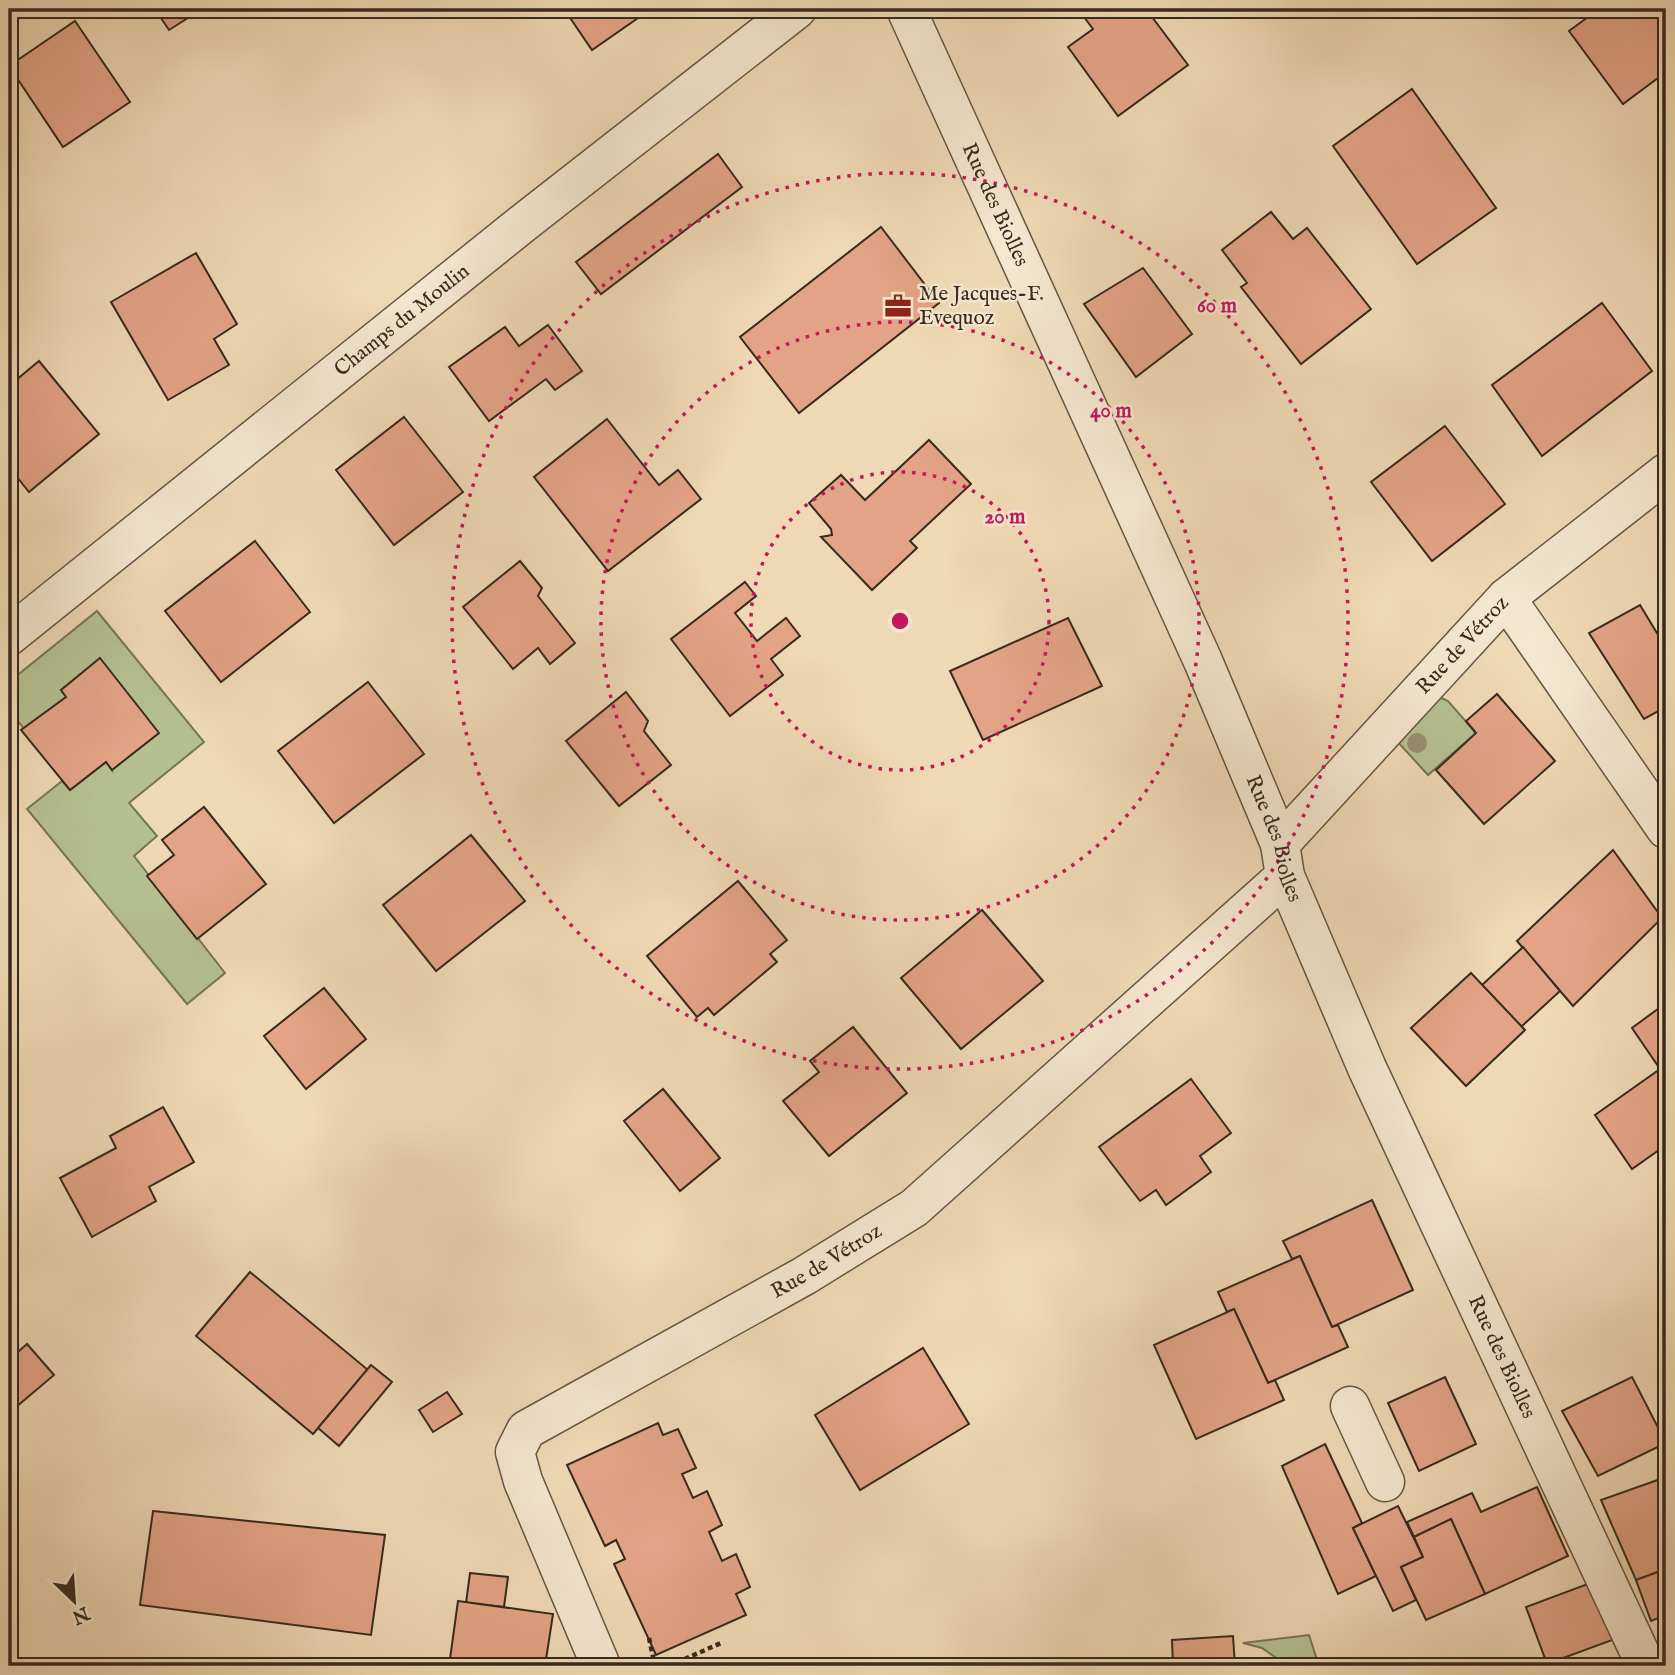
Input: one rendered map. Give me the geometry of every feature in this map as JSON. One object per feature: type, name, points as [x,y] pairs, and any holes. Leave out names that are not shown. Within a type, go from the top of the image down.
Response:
[{"type":"street","name":"Champs du Moulin","points":[[9,636],[724,62],[797,9]]},
{"type":"street","name":"Rue des Biolles","points":[[906,9],[1198,649],[1367,1068],[1646,1666]]},
{"type":"street","name":"Rue de Vétroz","points":[[600,1666],[523,1481],[515,1452],[526,1430],[804,1276],[914,1208],[1282,860],[1506,598],[1666,473]]},
{"type":"street","points":[[1506,598],[1666,829]]},
{"type":"street","points":[[1350,1406],[1385,1482]]},
{"type":"path","points":[[649,1638],[655,1666]]},
{"type":"path","points":[[669,1666],[721,1643]]},
{"type":"green space","points":[[97,611],[204,742],[129,803],[157,836],[134,856],[225,973],[187,1004],[27,809],[62,781],[70,790],[106,762],[112,770],[100,659],[61,690],[66,697],[25,730],[9,710],[9,682]]},
{"type":"green space","points":[[1437,696],[1448,701],[1476,733],[1428,775],[1396,740]]},
{"type":"green space","points":[[1309,1635],[1319,1666],[1288,1666],[1262,1648],[1243,1643]]},
{"type":"building","points":[[155,9],[202,9],[169,30]]},
{"type":"building","points":[[564,9],[651,9],[592,50]]},
{"type":"building","points":[[1078,9],[1146,9],[1188,65],[1118,116],[1068,47],[1093,29]]},
{"type":"building","points":[[1599,9],[1666,9],[1666,72],[1623,104],[1569,31]]},
{"type":"building","points":[[75,21],[130,102],[63,147],[9,66]]},
{"type":"building","points":[[1412,89],[1496,208],[1417,264],[1333,146]]},
{"type":"building","points":[[718,154],[742,187],[601,294],[576,262]]},
{"type":"building","points":[[1271,212],[1293,239],[1307,228],[1371,309],[1301,364],[1241,287],[1247,283],[1222,250]]},
{"type":"building","points":[[881,227],[939,303],[799,413],[740,337]]},
{"type":"building","points":[[196,253],[237,324],[214,339],[229,365],[168,400],[111,302]]},
{"type":"building","points":[[1143,268],[1192,334],[1136,377],[1084,304]]},
{"type":"building","points":[[1602,303],[1652,371],[1542,456],[1492,385]]},
{"type":"building","points":[[548,325],[582,371],[555,390],[546,379],[489,421],[449,367],[505,327],[519,346]]},
{"type":"building","points":[[39,361],[99,434],[29,492],[9,467],[9,386]]},
{"type":"building","points":[[404,417],[463,492],[394,545],[336,470]]},
{"type":"building","points":[[607,419],[659,485],[678,470],[701,499],[608,571],[534,477]]},
{"type":"building","points":[[1445,426],[1505,504],[1432,561],[1371,482]]},
{"type":"building","points":[[929,440],[971,484],[910,541],[917,548],[872,590],[821,537],[832,535],[831,529],[809,503],[841,475],[865,500]]},
{"type":"building","points":[[255,541],[310,612],[221,682],[165,611]]},
{"type":"building","points":[[520,561],[542,588],[538,596],[575,643],[550,664],[538,648],[513,669],[463,607]]},
{"type":"building","points":[[745,582],[756,596],[735,613],[757,641],[786,618],[800,636],[771,659],[783,675],[730,716],[671,639]]},
{"type":"building","points":[[1640,605],[1666,648],[1666,707],[1644,719],[1589,633]]},
{"type":"building","points":[[1068,618],[1102,686],[983,740],[950,671]]},
{"type":"building","points":[[100,658],[159,733],[112,770],[106,762],[70,790],[21,730],[66,697],[61,690]]},
{"type":"building","points":[[368,682],[424,754],[334,823],[278,751]]},
{"type":"building","points":[[626,692],[648,721],[644,731],[671,765],[619,806],[566,741]]},
{"type":"building","points":[[1497,694],[1555,761],[1484,824],[1436,770],[1476,733],[1466,721]]},
{"type":"building","points":[[204,807],[266,884],[197,939],[147,876],[174,855],[162,840]]},
{"type":"building","points":[[471,835],[525,901],[436,971],[383,905]]},
{"type":"building","points":[[1613,850],[1662,918],[1573,1006],[1517,941]]},
{"type":"building","points":[[738,881],[787,940],[770,954],[777,962],[714,1015],[708,1008],[697,1017],[647,956]]},
{"type":"building","points":[[982,910],[1043,981],[961,1049],[901,978]]},
{"type":"building","points":[[1523,947],[1560,991],[1521,1027],[1482,985]]},
{"type":"building","points":[[1471,973],[1525,1030],[1466,1086],[1411,1028]]},
{"type":"building","points":[[324,988],[366,1039],[306,1089],[264,1036]]},
{"type":"building","points":[[1666,1003],[1666,1145],[1632,1169],[1595,1115],[1660,1069],[1632,1028]]},
{"type":"building","points":[[853,1027],[907,1093],[829,1156],[783,1101],[819,1072],[810,1061]]},
{"type":"building","points":[[1191,1079],[1231,1133],[1200,1156],[1211,1172],[1166,1205],[1156,1190],[1140,1201],[1099,1147]]},
{"type":"building","points":[[663,1089],[720,1158],[680,1191],[624,1121]]},
{"type":"building","points":[[163,1107],[194,1162],[149,1187],[156,1201],[92,1237],[60,1178],[116,1148],[110,1136]]},
{"type":"building","points":[[1372,1200],[1413,1290],[1332,1327],[1300,1256],[1292,1259],[1283,1241]]},
{"type":"building","points":[[1300,1256],[1332,1327],[1338,1325],[1348,1347],[1268,1383],[1234,1309],[1227,1312],[1218,1292]]},
{"type":"building","points":[[250,1272],[368,1370],[313,1434],[196,1336]]},
{"type":"building","points":[[1234,1309],[1268,1383],[1275,1380],[1284,1400],[1196,1439],[1154,1345]]},
{"type":"building","points":[[27,1344],[54,1375],[9,1413],[9,1360]]},
{"type":"building","points":[[923,1348],[969,1424],[860,1490],[815,1415]]},
{"type":"building","points":[[371,1365],[392,1382],[339,1446],[318,1428]]},
{"type":"building","points":[[1445,1377],[1476,1444],[1419,1471],[1388,1403]]},
{"type":"building","points":[[1632,1377],[1666,1443],[1598,1476],[1562,1411]]},
{"type":"building","points":[[447,1392],[462,1414],[433,1432],[419,1410]]},
{"type":"building","points":[[658,1423],[663,1435],[678,1429],[696,1468],[682,1474],[693,1498],[707,1491],[722,1525],[709,1532],[722,1561],[736,1554],[750,1587],[736,1594],[746,1615],[656,1655],[614,1564],[625,1559],[616,1540],[605,1546],[567,1465]]},
{"type":"building","points":[[1325,1444],[1362,1523],[1353,1528],[1376,1576],[1338,1594],[1282,1466]]},
{"type":"building","points":[[1666,1477],[1666,1569],[1636,1580],[1601,1500]]},
{"type":"building","points":[[1537,1487],[1568,1556],[1485,1594],[1451,1519],[1414,1537],[1407,1522],[1472,1493],[1481,1512]]},
{"type":"building","points":[[1398,1506],[1423,1557],[1401,1567],[1416,1600],[1393,1611],[1353,1528]]},
{"type":"building","points":[[153,1511],[385,1535],[371,1635],[140,1605]]},
{"type":"building","points":[[1451,1519],[1485,1594],[1426,1620],[1401,1567],[1423,1557],[1414,1537]]},
{"type":"building","points":[[1666,1569],[1666,1615],[1651,1621],[1636,1580]]},
{"type":"building","points":[[470,1573],[508,1577],[504,1607],[466,1603]]},
{"type":"building","points":[[1593,1582],[1615,1639],[1547,1664],[1526,1607]]},
{"type":"building","points":[[458,1601],[553,1614],[545,1666],[449,1666]]},
{"type":"building","points":[[1233,1636],[1235,1666],[1173,1666],[1172,1640]]},
{"type":"place","name":"Me Jacques-F. Evequoz","points":[[898,306]]}]
